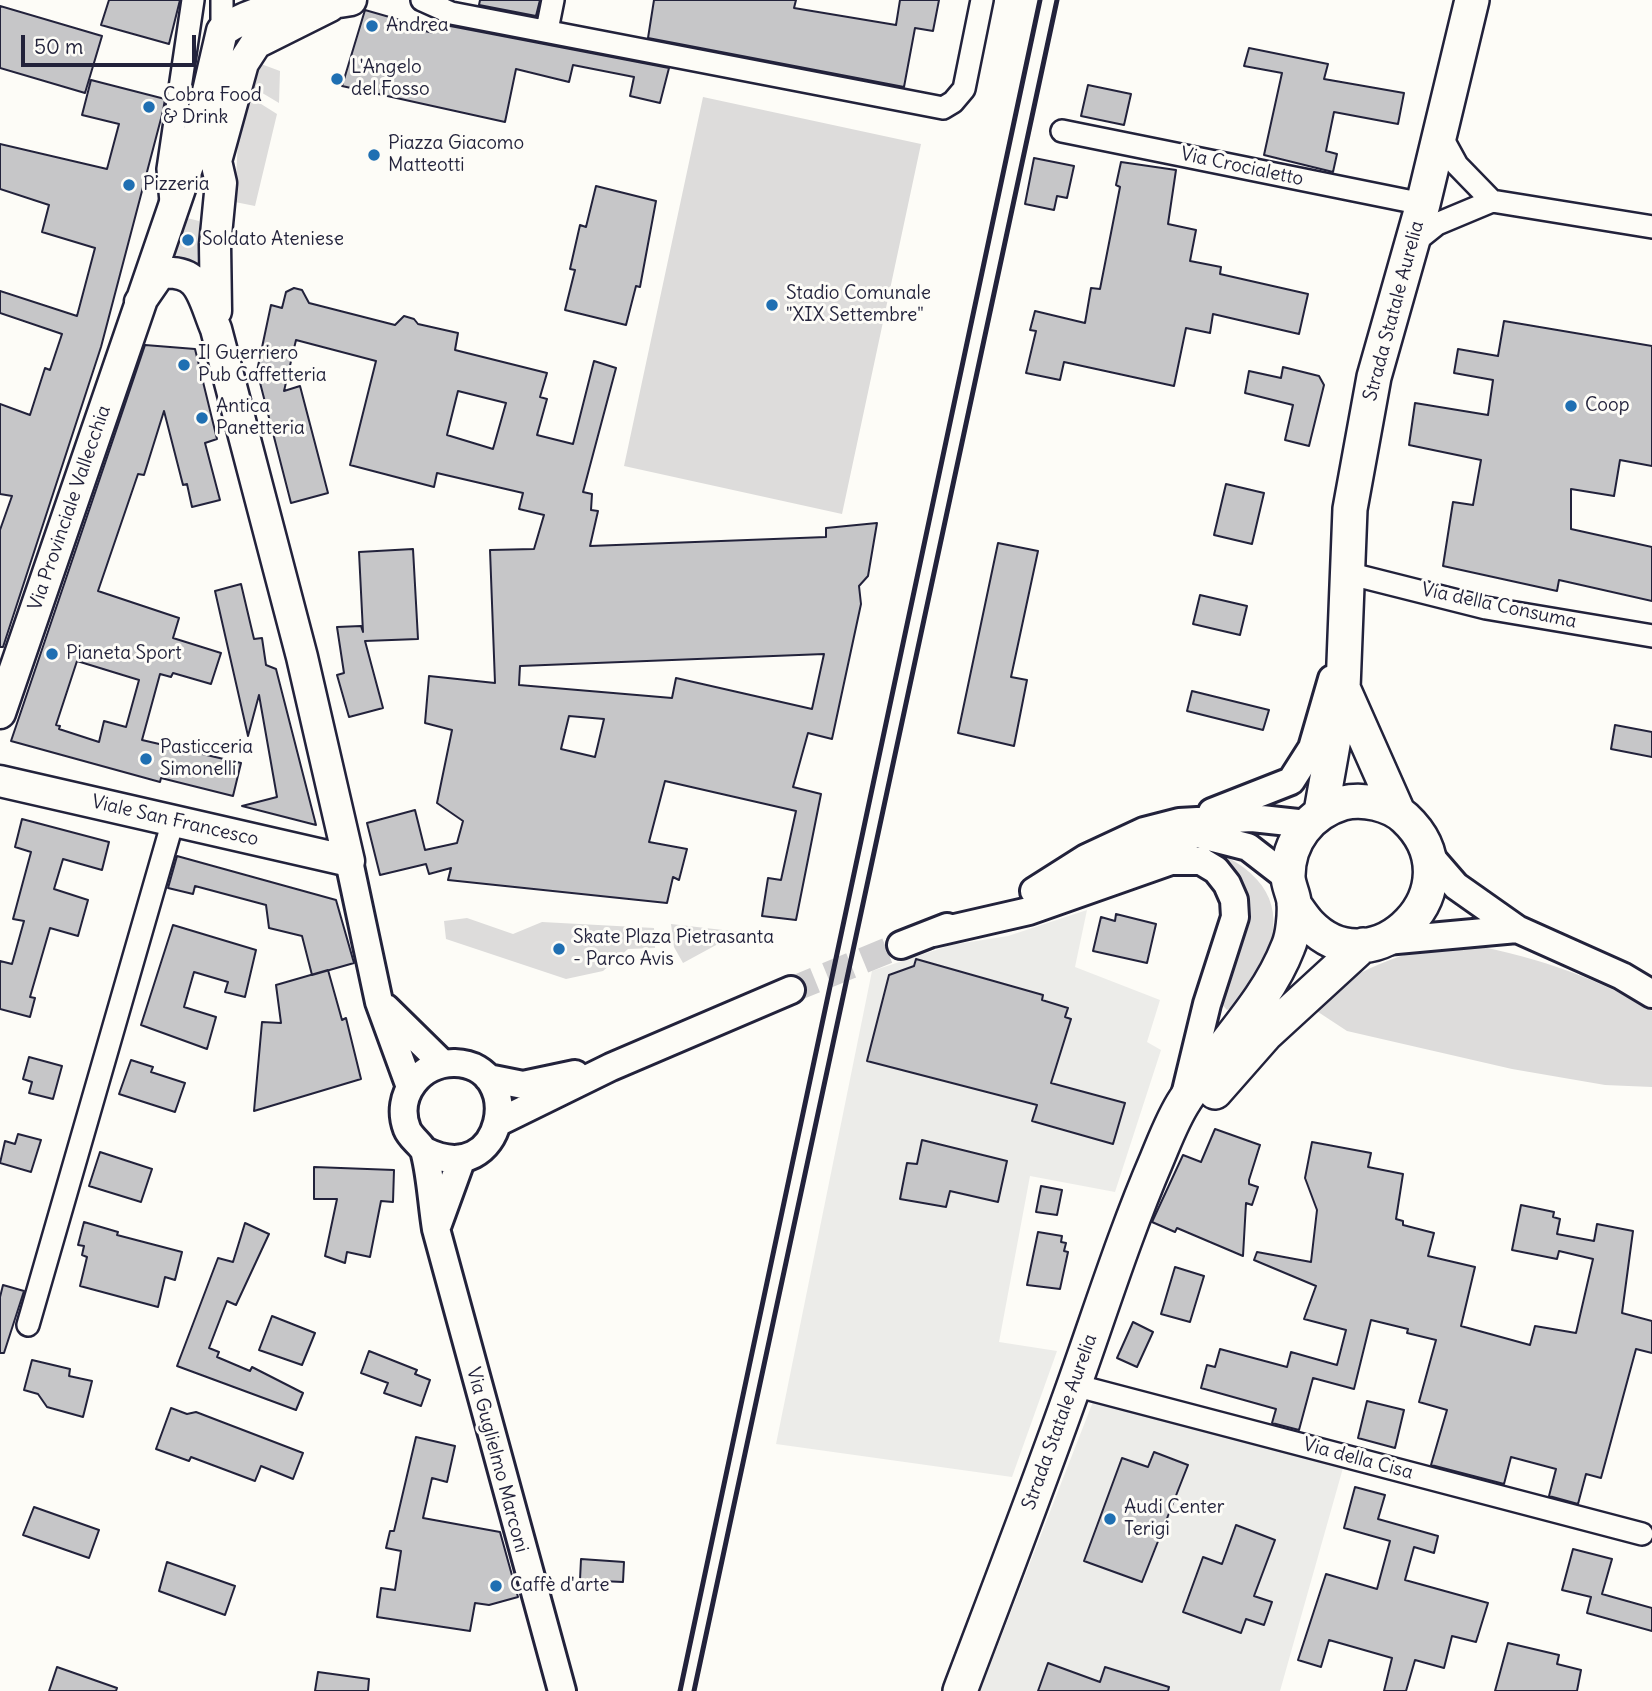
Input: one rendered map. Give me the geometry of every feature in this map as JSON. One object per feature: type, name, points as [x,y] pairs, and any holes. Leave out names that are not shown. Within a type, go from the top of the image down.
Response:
[{"type":"main road","name":"Strada Statale Aurelia","points":[[1314,818],[1343,688],[1350,509],[1374,377],[1423,204],[1472,0]]},
{"type":"main road","points":[[140,302],[197,139],[222,31],[243,15],[292,4],[343,2]]},
{"type":"main road","points":[[216,329],[217,207],[221,183],[216,160],[243,63],[256,43],[343,2]]},
{"type":"main road","points":[[175,205],[217,207]]},
{"type":"main road","points":[[140,302],[160,273],[180,271],[196,279],[216,329],[302,657],[349,861]]},
{"type":"main road","name":"Via Provinciale Vallecchia","points":[[0,713],[140,302]]},
{"type":"main road","name":"Strada Statale Aurelia","points":[[1343,688],[1398,812]]},
{"type":"main road","name":"Viale San Francesco","points":[[0,781],[349,861]]},
{"type":"main road","points":[[1346,802],[1373,802],[1398,812],[1418,831],[1430,856],[1430,890],[1414,920],[1375,943],[1335,941],[1311,926],[1291,891],[1292,849],[1314,818],[1346,802]]},
{"type":"main road","name":"Strada Statale Aurelia","points":[[960,1691],[1074,1385],[1137,1206],[1184,1101],[1274,974],[1289,945],[1291,891]]},
{"type":"main road","name":"Strada Statale Aurelia","points":[[1160,1153],[1266,1034],[1375,943]]},
{"type":"street","points":[[175,205],[168,169],[193,0]]},
{"type":"street","points":[[216,160],[215,125],[222,0]]},
{"type":"street","points":[[422,0],[451,13],[943,108],[954,102],[964,89],[982,0]]},
{"type":"street","points":[[547,30],[553,0]]},
{"type":"street","name":"Via Crocialetto","points":[[1062,131],[1423,204]]},
{"type":"street","points":[[1440,134],[1457,165],[1492,201]]},
{"type":"street","points":[[1411,245],[1437,224],[1492,201],[1652,227]]},
{"type":"street","name":"Via della Consuma","points":[[1347,573],[1486,608],[1652,636]]},
{"type":"street","name":"Strada Statale Aurelia","points":[[1179,822],[1238,804],[1291,781],[1312,748],[1347,627]]},
{"type":"street","points":[[1034,891],[1086,858],[1144,831],[1179,822],[1314,818]]},
{"type":"street","points":[[28,1325],[173,821]]},
{"type":"street","points":[[901,945],[1034,891],[1197,834],[1248,847],[1291,891]]},
{"type":"street","points":[[1430,856],[1456,886],[1517,929],[1622,976],[1652,994]]},
{"type":"street","name":"Via Guglielmo Marconi","points":[[349,861],[379,1002],[411,1087],[404,1114],[411,1135],[425,1151],[436,1229],[562,1691]]},
{"type":"street","points":[[933,933],[1029,911],[1171,861],[1201,861],[1216,870],[1227,884],[1234,900],[1236,917],[1207,1004],[1184,1101]]},
{"type":"street","points":[[1375,943],[1517,929]]},
{"type":"street","points":[[499,1122],[611,1067],[791,990]]},
{"type":"street","points":[[379,1002],[443,1064]]},
{"type":"street","points":[[411,1087],[424,1072],[443,1064],[467,1066],[488,1078],[523,1085],[611,1067]]},
{"type":"street","points":[[425,1151],[449,1159],[462,1158],[486,1146],[499,1122],[496,1091],[488,1078]]},
{"type":"street","points":[[436,1229],[462,1158]]},
{"type":"street","name":"Via della Cisa","points":[[1074,1385],[1642,1534]]},
{"type":"shaded area","points":[[261,64],[280,71],[279,103],[254,88]]},
{"type":"shaded area","points":[[250,97],[277,114],[255,206],[235,202],[238,138]]},
{"type":"shaded area","name":"Stadio Comunale \"XIX Settembre\"","points":[[703,97],[921,144],[842,514],[624,466]]},
{"type":"shaded area","points":[[183,217],[199,221],[201,268],[168,256]]},
{"type":"shaded area","points":[[1227,857],[1257,879],[1266,892],[1274,920],[1268,952],[1261,969],[1247,992],[1227,1010],[1219,1001],[1250,913],[1243,883],[1226,863]]},
{"type":"shaded area","points":[[1087,910],[1075,967],[1160,1000],[1147,1042],[1161,1050],[1115,1192],[1030,1176],[999,1342],[1057,1351],[1012,1477],[776,1444],[872,971],[951,945],[1008,936]]},
{"type":"shaded area","name":"Skate Plaza Pietrasanta - Parco Avis","points":[[467,918],[513,934],[542,922],[654,928],[655,948],[628,949],[603,971],[566,979],[446,939],[444,921]]},
{"type":"shaded area","points":[[671,924],[740,932],[683,963],[674,947]]},
{"type":"shaded area","points":[[1459,943],[1509,953],[1559,968],[1607,987],[1652,1011],[1652,1087],[1605,1085],[1512,1069],[1347,1031],[1309,1006],[1344,982],[1380,964],[1418,951]]},
{"type":"shaded area","points":[[1094,1399],[1343,1468],[1280,1691],[980,1691]]},
{"type":"building","points":[[109,0],[180,0],[169,44],[101,25]]},
{"type":"building","points":[[480,0],[540,0],[536,16],[479,5]]},
{"type":"building","points":[[654,0],[796,0],[794,8],[896,25],[900,0],[939,0],[933,31],[915,28],[904,87],[648,38]]},
{"type":"building","points":[[0,6],[102,36],[85,93],[0,68]]},
{"type":"building","points":[[365,10],[407,22],[406,27],[434,33],[445,25],[669,68],[660,103],[630,96],[634,77],[573,65],[569,82],[516,69],[505,122],[342,86]]},
{"type":"building","points":[[1249,48],[1328,64],[1324,79],[1404,93],[1398,124],[1334,112],[1326,151],[1337,154],[1333,172],[1264,155],[1282,73],[1244,66]]},
{"type":"building","points":[[91,80],[165,99],[101,347],[3,647],[0,647],[0,530],[12,496],[0,494],[0,404],[30,415],[45,368],[50,370],[62,334],[0,313],[0,291],[77,316],[95,248],[42,232],[49,205],[0,189],[0,144],[107,169],[119,124],[82,115]]},
{"type":"building","points":[[1088,85],[1131,94],[1124,125],[1081,116]]},
{"type":"building","points":[[1034,158],[1074,166],[1067,198],[1057,196],[1054,210],[1025,204]]},
{"type":"building","points":[[1121,162],[1176,170],[1168,224],[1196,230],[1190,261],[1221,267],[1220,274],[1308,294],[1299,334],[1213,314],[1210,333],[1186,328],[1174,386],[1064,362],[1060,380],[1026,373],[1036,331],[1030,330],[1035,311],[1085,323],[1091,288],[1100,289],[1120,187],[1116,185]]},
{"type":"building","points":[[596,186],[656,201],[640,287],[636,286],[626,325],[565,310],[575,270],[570,269],[580,225],[586,227]]},
{"type":"building","points":[[294,288],[302,290],[309,303],[395,325],[404,316],[414,319],[418,324],[458,333],[455,350],[547,373],[540,397],[547,399],[537,435],[573,444],[594,361],[616,368],[583,492],[592,494],[591,510],[598,511],[590,546],[826,537],[826,528],[877,523],[868,576],[859,586],[861,604],[832,739],[808,733],[793,787],[821,794],[796,920],[762,916],[768,878],[781,880],[796,811],[665,781],[649,842],[687,849],[679,880],[673,877],[667,903],[448,880],[451,868],[429,874],[426,864],[380,875],[367,823],[415,810],[425,850],[457,843],[463,821],[437,803],[452,730],[425,723],[429,676],[495,683],[490,550],[534,549],[544,515],[519,509],[523,493],[437,473],[434,487],[350,465],[376,361],[296,340],[284,391],[300,386],[328,493],[291,503],[257,371],[271,305],[282,308],[286,292]],"holes":[[[458,391],[506,403],[493,449],[447,435]],[[824,654],[812,709],[676,678],[672,698],[519,685],[520,666]],[[569,716],[604,719],[595,757],[561,749]]]},
{"type":"building","points":[[1504,321],[1652,346],[1652,466],[1620,460],[1614,496],[1571,489],[1571,529],[1652,547],[1652,601],[1559,580],[1557,591],[1443,566],[1453,502],[1473,505],[1481,460],[1409,445],[1415,403],[1488,415],[1493,380],[1454,373],[1458,349],[1498,356]]},
{"type":"building","points":[[145,345],[195,349],[217,439],[205,443],[220,500],[192,507],[187,484],[183,485],[164,411],[144,475],[138,474],[98,591],[179,618],[173,638],[221,653],[211,684],[173,673],[171,677],[160,674],[142,740],[241,763],[233,796],[161,778],[160,782],[11,741]],"holes":[[[77,661],[139,680],[126,727],[104,721],[99,742],[59,729],[60,726],[56,725]]]},
{"type":"building","points":[[1283,367],[1319,376],[1324,385],[1309,446],[1285,440],[1293,405],[1245,393],[1249,371],[1281,378]]},
{"type":"building","points":[[1226,484],[1264,493],[1252,544],[1214,535]]},
{"type":"building","points":[[998,543],[1038,551],[1011,677],[1027,680],[1014,746],[958,733]]},
{"type":"building","points":[[413,549],[418,639],[365,641],[383,708],[349,717],[337,675],[344,673],[337,627],[361,626],[363,632],[359,552]]},
{"type":"building","points":[[241,584],[254,639],[262,638],[266,665],[276,669],[316,825],[242,806],[277,797],[259,695],[248,736],[215,591]]},
{"type":"building","points":[[1200,595],[1247,606],[1240,635],[1193,624]]},
{"type":"building","points":[[1192,691],[1269,710],[1263,730],[1187,711]]},
{"type":"building","points":[[1615,725],[1652,732],[1652,757],[1611,749]]},
{"type":"building","points":[[22,819],[109,842],[102,870],[63,859],[54,889],[88,900],[78,936],[50,928],[30,997],[35,998],[30,1017],[0,1009],[0,961],[12,964],[24,921],[13,919],[31,852],[15,847]]},
{"type":"building","points":[[177,856],[336,900],[354,963],[312,975],[302,936],[269,928],[266,905],[195,886],[193,894],[168,888]]},
{"type":"building","points":[[1116,914],[1156,924],[1147,963],[1093,951],[1101,917],[1115,921]]},
{"type":"building","points":[[173,925],[256,950],[245,997],[225,992],[228,982],[194,972],[184,1007],[216,1017],[207,1049],[141,1025]]},
{"type":"building","points":[[916,959],[1043,995],[1042,1000],[1068,1008],[1065,1017],[1071,1019],[1051,1083],[1125,1103],[1113,1144],[1032,1121],[1037,1105],[867,1061],[889,975],[914,966]]},
{"type":"building","points":[[328,970],[342,1020],[346,1018],[361,1079],[254,1111],[262,1022],[281,1023],[276,985]]},
{"type":"building","points":[[29,1057],[62,1066],[53,1099],[29,1093],[32,1082],[23,1079]]},
{"type":"building","points":[[131,1060],[153,1067],[151,1072],[185,1083],[175,1112],[119,1094]]},
{"type":"building","points":[[1215,1129],[1260,1145],[1249,1180],[1249,1184],[1258,1187],[1252,1205],[1246,1203],[1243,1256],[1177,1228],[1175,1232],[1152,1222],[1183,1155],[1201,1162]]},
{"type":"building","points":[[18,1134],[41,1140],[31,1172],[0,1163],[5,1141],[15,1144]]},
{"type":"building","points":[[922,1140],[1007,1161],[998,1202],[950,1191],[946,1207],[900,1199],[907,1163],[917,1164]]},
{"type":"building","points":[[1312,1142],[1371,1153],[1368,1167],[1403,1174],[1396,1219],[1403,1221],[1403,1225],[1434,1233],[1428,1256],[1475,1267],[1461,1326],[1530,1345],[1535,1326],[1576,1333],[1593,1259],[1559,1251],[1557,1259],[1512,1250],[1521,1205],[1554,1212],[1553,1217],[1560,1219],[1557,1234],[1594,1241],[1597,1224],[1633,1231],[1622,1313],[1652,1321],[1652,1353],[1636,1349],[1601,1478],[1586,1474],[1578,1504],[1549,1496],[1556,1469],[1511,1457],[1504,1484],[1431,1465],[1447,1410],[1419,1402],[1436,1340],[1407,1333],[1408,1329],[1371,1320],[1354,1389],[1313,1378],[1299,1430],[1272,1423],[1276,1409],[1201,1388],[1207,1365],[1215,1367],[1220,1349],[1287,1367],[1291,1352],[1337,1365],[1346,1330],[1304,1319],[1316,1286],[1254,1260],[1257,1252],[1311,1262],[1317,1210],[1305,1178]]},
{"type":"building","points":[[100,1152],[152,1169],[141,1202],[89,1186]]},
{"type":"building","points":[[314,1167],[394,1170],[393,1202],[381,1201],[370,1257],[347,1252],[345,1263],[325,1256],[337,1199],[314,1199]]},
{"type":"building","points":[[1041,1186],[1062,1190],[1057,1215],[1036,1212]]},
{"type":"building","points":[[84,1222],[118,1232],[117,1235],[182,1252],[175,1280],[165,1277],[158,1307],[80,1286],[87,1257],[82,1255],[84,1246],[78,1245]]},
{"type":"building","points":[[245,1223],[269,1234],[236,1305],[227,1301],[209,1348],[219,1352],[217,1357],[250,1371],[252,1367],[303,1393],[296,1410],[177,1366],[218,1258],[233,1262]]},
{"type":"building","points":[[1038,1232],[1062,1236],[1061,1242],[1066,1243],[1064,1251],[1068,1252],[1060,1289],[1027,1285]]},
{"type":"building","points":[[1175,1267],[1204,1276],[1190,1322],[1161,1314]]},
{"type":"building","points":[[3,1285],[24,1291],[4,1353],[0,1353],[0,1297]]},
{"type":"building","points":[[272,1316],[315,1333],[302,1365],[259,1350]]},
{"type":"building","points":[[1133,1322],[1153,1332],[1137,1367],[1117,1358]]},
{"type":"building","points":[[369,1351],[417,1370],[415,1374],[430,1380],[421,1406],[384,1393],[388,1383],[361,1373]]},
{"type":"building","points":[[32,1360],[70,1369],[69,1376],[92,1381],[83,1417],[47,1407],[38,1394],[24,1390]]},
{"type":"building","points":[[1367,1401],[1404,1410],[1395,1448],[1358,1438]]},
{"type":"building","points":[[171,1408],[187,1414],[196,1412],[303,1453],[293,1479],[261,1466],[255,1481],[191,1457],[189,1461],[156,1449]]},
{"type":"building","points":[[416,1437],[455,1446],[447,1482],[432,1478],[423,1518],[500,1532],[518,1597],[489,1605],[475,1603],[470,1631],[377,1617],[381,1588],[395,1590],[401,1551],[386,1548],[390,1531],[394,1531]]},
{"type":"building","points":[[1154,1452],[1188,1465],[1142,1582],[1084,1561],[1122,1458],[1148,1467]]},
{"type":"building","points":[[1355,1487],[1385,1495],[1378,1519],[1438,1536],[1434,1553],[1414,1547],[1405,1580],[1488,1603],[1476,1642],[1452,1636],[1444,1668],[1415,1660],[1406,1691],[1384,1691],[1392,1658],[1329,1640],[1321,1667],[1298,1660],[1326,1574],[1377,1589],[1390,1541],[1344,1528]]},
{"type":"building","points":[[34,1507],[99,1530],[89,1558],[23,1535]]},
{"type":"building","points":[[1236,1525],[1275,1540],[1254,1596],[1272,1602],[1264,1625],[1246,1619],[1241,1633],[1183,1612],[1203,1557],[1222,1564]]},
{"type":"building","points":[[1573,1549],[1612,1559],[1602,1594],[1652,1608],[1652,1631],[1587,1613],[1591,1597],[1562,1590]]},
{"type":"building","points":[[581,1559],[624,1562],[623,1582],[580,1580]]},
{"type":"building","points":[[167,1562],[235,1586],[225,1615],[159,1591]]},
{"type":"building","points":[[1508,1643],[1559,1655],[1557,1664],[1581,1670],[1577,1691],[1495,1691]]},
{"type":"building","points":[[1048,1663],[1100,1682],[1105,1667],[1169,1687],[1168,1691],[1038,1691]]},
{"type":"building","points":[[57,1667],[117,1688],[116,1691],[49,1691]]},
{"type":"building","points":[[318,1672],[369,1679],[368,1691],[315,1691]]},
{"type":"tunnel","points":[[791,990],[901,945]]},
{"type":"railway","points":[[680,1691],[1040,0]]},
{"type":"railway","points":[[694,1691],[1057,0]]},
{"type":"place","name":"Andrea","points":[[372,26]]},
{"type":"place","name":"L'Angelo del Fosso","points":[[337,79]]},
{"type":"place","name":"Cobra Food & Drink","points":[[149,107]]},
{"type":"place","name":"Piazza Giacomo Matteotti","points":[[374,155]]},
{"type":"place","name":"Pizzeria","points":[[129,185]]},
{"type":"place","name":"Soldato Ateniese","points":[[188,240]]},
{"type":"place","name":"Stadio Comunale \"XIX Settembre\"","points":[[772,305]]},
{"type":"place","name":"Il Guerriero Pub Caffetteria","points":[[184,365]]},
{"type":"place","name":"Coop","points":[[1571,406]]},
{"type":"place","name":"Antica Panetteria","points":[[202,418]]},
{"type":"place","name":"Pianeta Sport","points":[[52,654]]},
{"type":"place","name":"Pasticceria Simonelli","points":[[146,759]]},
{"type":"place","name":"Skate Plaza Pietrasanta - Parco Avis","points":[[559,949]]},
{"type":"place","name":"Audi Center Terigi","points":[[1110,1519]]},
{"type":"place","name":"Caffè d'arte","points":[[496,1586]]}]
